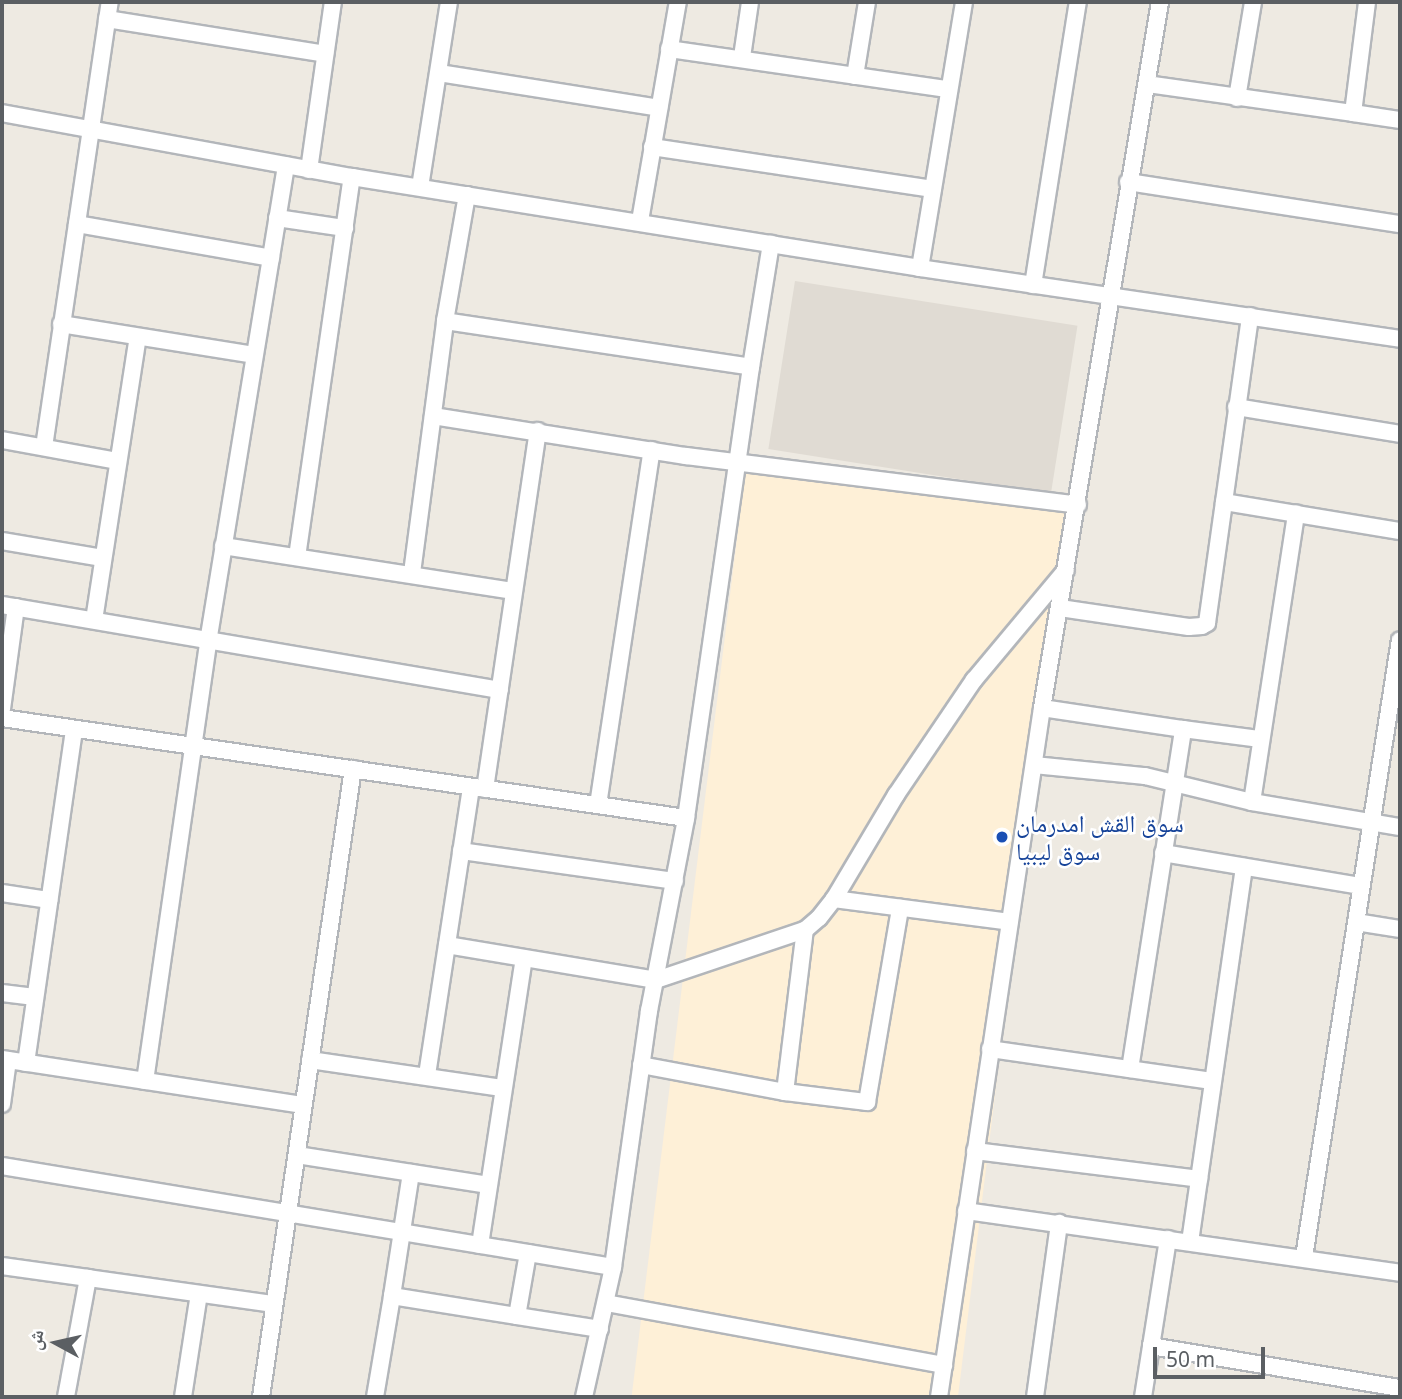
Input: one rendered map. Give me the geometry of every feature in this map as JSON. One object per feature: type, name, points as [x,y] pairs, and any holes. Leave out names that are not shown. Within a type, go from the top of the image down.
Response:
[{"type":"street","points":[[44,447],[110,2]]},
{"type":"street","points":[[309,170],[333,2]]},
{"type":"street","points":[[420,187],[449,2]]},
{"type":"street","points":[[742,57],[750,2]]},
{"type":"street","points":[[855,76],[867,2]]},
{"type":"street","points":[[920,268],[964,2]]},
{"type":"street","points":[[1033,285],[1078,2]]},
{"type":"street","points":[[939,1397],[1042,708],[1078,505],[1108,296],[1160,2]]},
{"type":"street","points":[[1237,98],[1253,2]]},
{"type":"street","points":[[1353,113],[1367,2]]},
{"type":"street","points":[[639,221],[669,48],[673,3]]},
{"type":"street","points":[[107,19],[325,54]]},
{"type":"street","points":[[669,48],[948,89]]},
{"type":"street","points":[[439,74],[659,108]]},
{"type":"street","points":[[1147,84],[1400,120]]},
{"type":"street","points":[[2,113],[91,127],[352,177],[920,268],[1400,339]]},
{"type":"street","points":[[652,146],[933,189]]},
{"type":"street","points":[[145,1081],[208,642],[286,165]]},
{"type":"street","points":[[297,557],[352,177]]},
{"type":"street","points":[[1128,182],[1400,224]]},
{"type":"street","points":[[412,573],[445,321],[467,195]]},
{"type":"street","points":[[277,218],[345,229]]},
{"type":"street","points":[[77,224],[271,258]]},
{"type":"street","points":[[584,1397],[606,1303],[641,1066],[686,818],[771,244]]},
{"type":"street","points":[[1060,608],[1189,626],[1205,625],[1250,316]]},
{"type":"street","points":[[445,321],[751,367]]},
{"type":"street","points":[[61,324],[254,355]]},
{"type":"street","points":[[94,620],[138,337]]},
{"type":"street","points":[[1236,407],[1400,434]]},
{"type":"street","points":[[433,416],[652,450],[1078,505]]},
{"type":"street","points":[[426,1075],[461,851],[500,690],[538,431]]},
{"type":"street","points":[[2,440],[118,461]]},
{"type":"street","points":[[598,805],[652,450]]},
{"type":"street","points":[[1224,502],[1400,531]]},
{"type":"street","points":[[1252,802],[1296,513]]},
{"type":"street","points":[[2,541],[103,558]]},
{"type":"street","points":[[223,546],[412,573],[513,591]]},
{"type":"street","points":[[447,945],[656,980],[805,930],[834,899],[939,729],[999,647],[1067,568]]},
{"type":"street","points":[[2,709],[9,606],[500,690]]},
{"type":"street","points":[[1304,1257],[1371,822],[1394,730],[1400,640]]},
{"type":"street","points":[[1042,708],[1260,739]]},
{"type":"street","points":[[2,719],[686,818]]},
{"type":"street","points":[[26,1063],[74,729]]},
{"type":"street","points":[[1130,1069],[1183,729]]},
{"type":"street","points":[[1034,765],[1173,781],[1252,802],[1400,827]]},
{"type":"street","points":[[261,1397],[352,769]]},
{"type":"street","points":[[461,851],[675,881]]},
{"type":"street","points":[[1163,853],[1361,886]]},
{"type":"street","points":[[1190,1242],[1244,867]]},
{"type":"street","points":[[2,892],[49,900]]},
{"type":"street","points":[[834,899],[1010,922]]},
{"type":"street","points":[[641,1066],[785,1092],[864,1102],[869,1099],[900,908]]},
{"type":"street","points":[[1356,922],[1400,929]]},
{"type":"street","points":[[785,1092],[805,930]]},
{"type":"street","points":[[480,1245],[524,958]]},
{"type":"street","points":[[2,993],[35,998]]},
{"type":"street","points":[[990,1049],[1213,1081]]},
{"type":"street","points":[[2,1104],[5,1060],[304,1105]]},
{"type":"street","points":[[310,1060],[502,1088]]},
{"type":"street","points":[[975,1151],[1199,1179]]},
{"type":"street","points":[[297,1155],[489,1185]]},
{"type":"street","points":[[2,1166],[612,1267]]},
{"type":"street","points":[[375,1397],[411,1173]]},
{"type":"street","points":[[966,1211],[1304,1257],[1400,1273]]},
{"type":"street","points":[[1034,1397],[1059,1223]]},
{"type":"street","points":[[1143,1397],[1168,1239]]},
{"type":"street","points":[[517,1316],[528,1253]]},
{"type":"street","points":[[2,1266],[273,1304]]},
{"type":"street","points":[[66,1397],[88,1278]]},
{"type":"street","points":[[183,1397],[199,1294]]},
{"type":"street","points":[[392,1296],[600,1329]]},
{"type":"street","points":[[606,1303],[944,1365]]},
{"type":"street","points":[[1151,1346],[1400,1388]]},
{"type":"shaded area","points":[[795,281],[1077,326],[1051,494],[768,449]]},
{"type":"shaded area","points":[[745,473],[1067,512],[958,1397],[632,1397]]},
{"type":"place","name":"سوق القش امدرمان سوق ليبيا","points":[[1002,837]]}]
